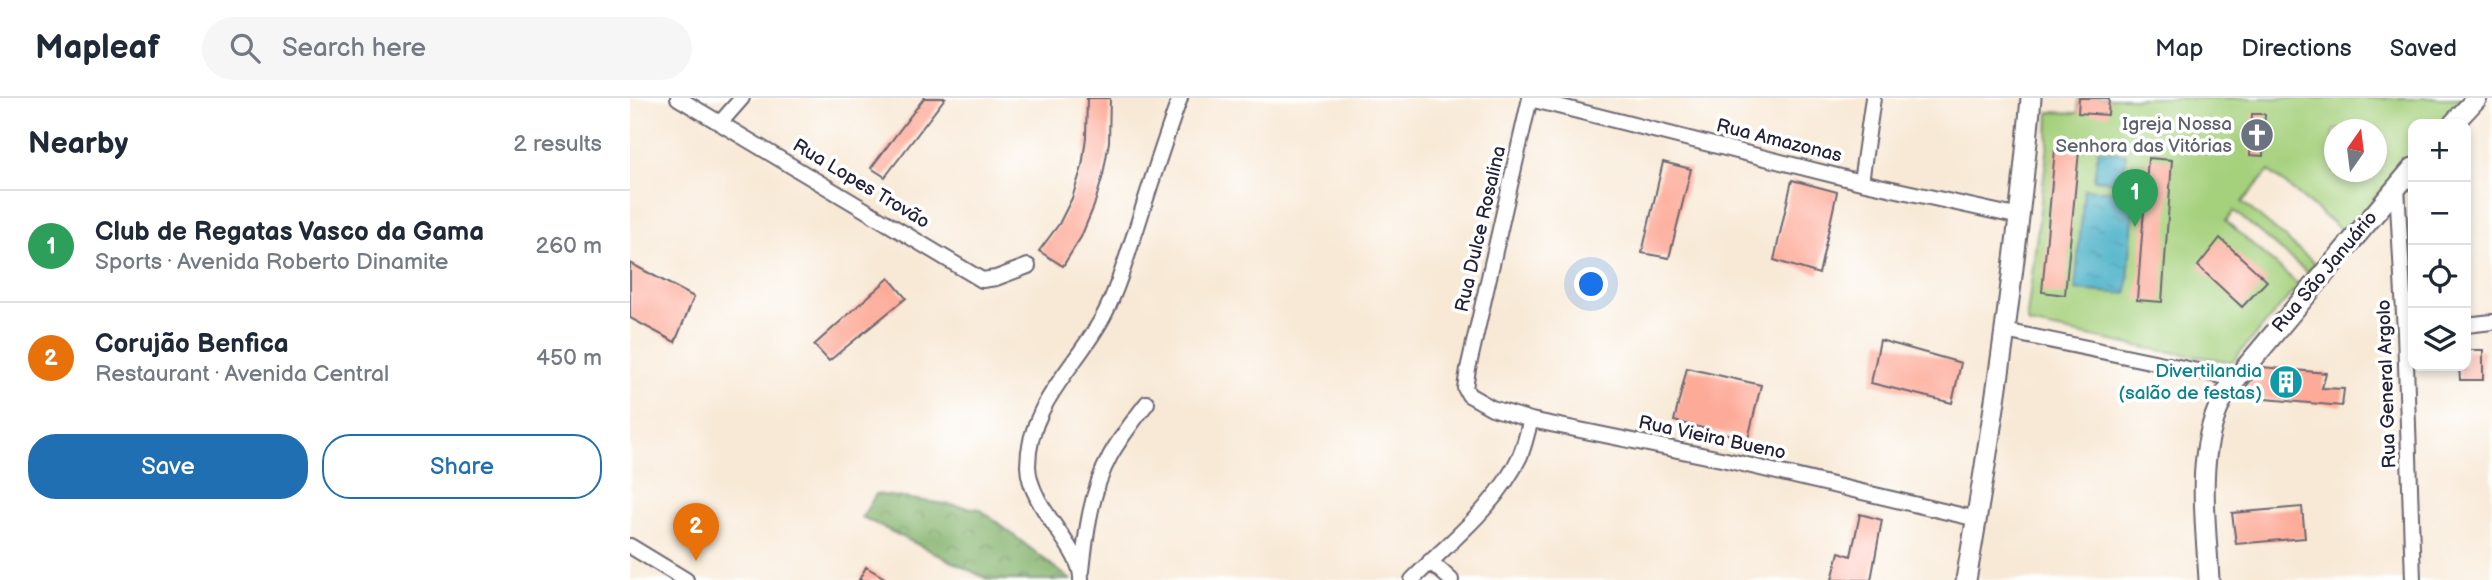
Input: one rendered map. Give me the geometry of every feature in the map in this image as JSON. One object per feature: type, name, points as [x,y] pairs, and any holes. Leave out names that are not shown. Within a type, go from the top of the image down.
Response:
[{"type":"street","name":"Rua Lopes Trovão","points":[[678,98],[982,280],[996,278],[1028,266]]},
{"type":"street","points":[[720,123],[742,98]]},
{"type":"street","points":[[1084,577],[1036,499],[1028,467],[1034,429],[1054,388],[1104,315],[1123,270],[1180,98]]},
{"type":"street","points":[[1861,182],[1873,98]]},
{"type":"street","points":[[1966,580],[2005,331],[2020,217],[2031,98]]},
{"type":"street","points":[[2458,119],[2477,98]]},
{"type":"street","name":"Rua Amazonas","points":[[1530,99],[1861,182],[2020,217]]},
{"type":"street","name":"Rua Dulce Rosalina","points":[[1468,369],[1530,99]]},
{"type":"street","name":"Rua São Januário","points":[[2209,580],[2205,463],[2211,429],[2221,401],[2236,379],[2408,174]]},
{"type":"street","name":"Rua General Argolo","points":[[2397,186],[2408,320]]},
{"type":"street","points":[[2471,324],[2492,322]]},
{"type":"street","points":[[2005,331],[2236,379]]},
{"type":"street","name":"Rua Vieira Bueno","points":[[1468,369],[1465,388],[1469,395],[1492,408],[1531,420],[1727,460],[1977,519]]},
{"type":"street","name":"Rua General Argolo","points":[[2410,371],[2413,580]]},
{"type":"street","points":[[1084,577],[1085,535],[1100,476],[1111,454],[1147,403]]},
{"type":"street","points":[[1412,580],[1497,492],[1520,456],[1531,420]]},
{"type":"street","points":[[630,546],[687,580]]},
{"type":"street","points":[[1430,561],[1451,580]]},
{"type":"green space","points":[[2079,98],[2462,98],[2443,119],[2408,119],[2408,161],[2345,233],[2269,171],[2242,202],[2316,264],[2308,273],[2234,211],[2226,221],[2299,285],[2232,362],[2029,324],[2027,316],[2048,144],[2049,112],[2078,113]]},
{"type":"green space","points":[[876,494],[980,509],[1071,580],[989,580],[862,517]]},
{"type":"water","points":[[2098,150],[2126,154],[2123,183],[2094,180]]},
{"type":"water","points":[[2084,189],[2135,193],[2127,294],[2075,290]]},
{"type":"building","points":[[924,98],[945,98],[885,177],[871,168]]},
{"type":"building","points":[[1087,98],[1110,98],[1109,142],[1094,206],[1081,237],[1063,266],[1039,251],[1059,224],[1072,198],[1082,167]]},
{"type":"building","points":[[2079,98],[2109,98],[2108,115],[2078,113]]},
{"type":"building","name":"Igreja Nossa Senhora das Vitórias","points":[[2252,114],[2265,114],[2263,156],[2250,155]]},
{"type":"building","points":[[2055,149],[2079,151],[2065,295],[2042,292]]},
{"type":"building","points":[[2148,158],[2172,160],[2162,302],[2137,300]]},
{"type":"building","points":[[1663,162],[1691,169],[1669,258],[1642,253]]},
{"type":"building","points":[[1792,180],[1837,192],[1819,274],[1774,260]]},
{"type":"building","points":[[2220,238],[2267,281],[2242,307],[2198,266]]},
{"type":"building","points":[[630,263],[694,297],[675,342],[630,318]]},
{"type":"building","points":[[889,278],[906,298],[829,361],[814,345]]},
{"type":"building","points":[[1880,340],[1961,363],[1952,403],[1871,383]]},
{"type":"building","points":[[2471,350],[2483,350],[2483,380],[2460,380],[2459,371],[2471,371]]},
{"type":"building","name":"Divertilandia (salão de festas)","points":[[2262,367],[2326,373],[2322,388],[2344,389],[2342,406],[2243,397],[2248,384]]},
{"type":"building","points":[[1687,368],[1761,385],[1748,439],[1674,421]]},
{"type":"building","points":[[2302,507],[2305,538],[2236,544],[2232,513]]},
{"type":"building","points":[[1860,514],[1882,520],[1871,580],[1832,580],[1839,552],[1851,556]]},
{"type":"building","points":[[866,567],[888,580],[859,580]]},
{"type":"place","name":"Igreja Nossa Senhora das Vitórias","points":[[2257,135]]},
{"type":"place","name":"Club de Regatas Vasco da Gama","points":[[2135,227]]},
{"type":"place","name":"Divertilandia (salão de festas)","points":[[2286,382]]},
{"type":"place","name":"Corujão Benfica","points":[[696,561]]}]
